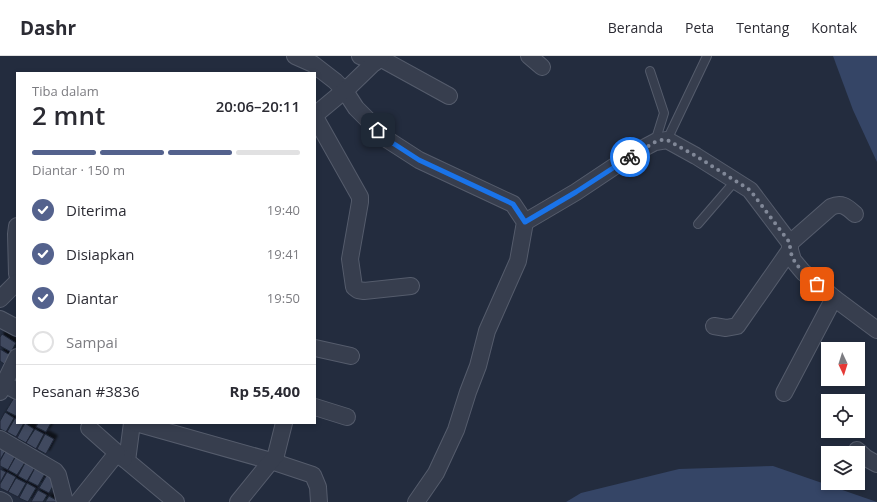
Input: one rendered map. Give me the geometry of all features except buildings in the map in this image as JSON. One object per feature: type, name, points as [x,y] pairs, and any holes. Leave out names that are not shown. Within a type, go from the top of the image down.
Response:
[{"type":"street","points":[[295,56],[309,68],[335,81],[345,91],[356,108],[388,140],[419,160],[513,204],[525,222],[518,261],[487,332],[478,366],[456,430],[436,473],[416,502]]},
{"type":"street","points":[[360,56],[379,59],[448,96]]},
{"type":"street","points":[[529,56],[542,67]]},
{"type":"street","points":[[316,115],[345,91],[379,59]]},
{"type":"street","points":[[316,118],[360,197],[350,259],[354,287],[358,290],[364,291],[411,286]]},
{"type":"street","points":[[525,222],[576,192],[636,152],[661,141],[696,156],[750,190],[790,246],[793,260],[803,272],[834,298],[877,330]]},
{"type":"street","points":[[714,326],[726,328],[737,326],[790,246],[831,207],[836,205],[845,206],[856,214]]},
{"type":"street","points":[[0,299],[16,283]]},
{"type":"street","points":[[784,393],[834,298]]},
{"type":"street","points":[[0,319],[16,327]]},
{"type":"street","points":[[316,348],[351,356]]},
{"type":"street","points":[[7,389],[16,360]]},
{"type":"street","points":[[316,407],[347,417]]},
{"type":"street","points":[[78,502],[122,457],[127,456],[132,424]]},
{"type":"street","points":[[139,424],[313,475],[318,487],[319,502]]},
{"type":"street","points":[[238,502],[276,455],[284,424]]},
{"type":"street","points":[[88,428],[169,500]]},
{"type":"street","points":[[0,440],[55,471],[58,475],[65,502]]},
{"type":"street","points":[[865,457],[877,464]]},
{"type":"street","points":[[0,500],[4,502]]},
{"type":"lane","points":[[661,141],[707,56]]},
{"type":"lane","points":[[650,71],[664,113],[661,141]]},
{"type":"lane","points":[[698,224],[736,180]]},
{"type":"water","points":[[833,56],[877,56],[877,162],[853,110]]},
{"type":"water","points":[[773,466],[821,483],[821,490],[842,490],[877,502],[566,502],[581,493],[679,469]]},
{"type":"way so far","points":[[630,157],[636,152],[655,142],[667,140],[736,180],[750,190],[766,210],[790,243],[790,250],[793,260],[803,272],[817,284]]},
{"type":"route","points":[[378,130],[388,140],[419,160],[513,204],[525,222],[576,192],[630,157]]}]
